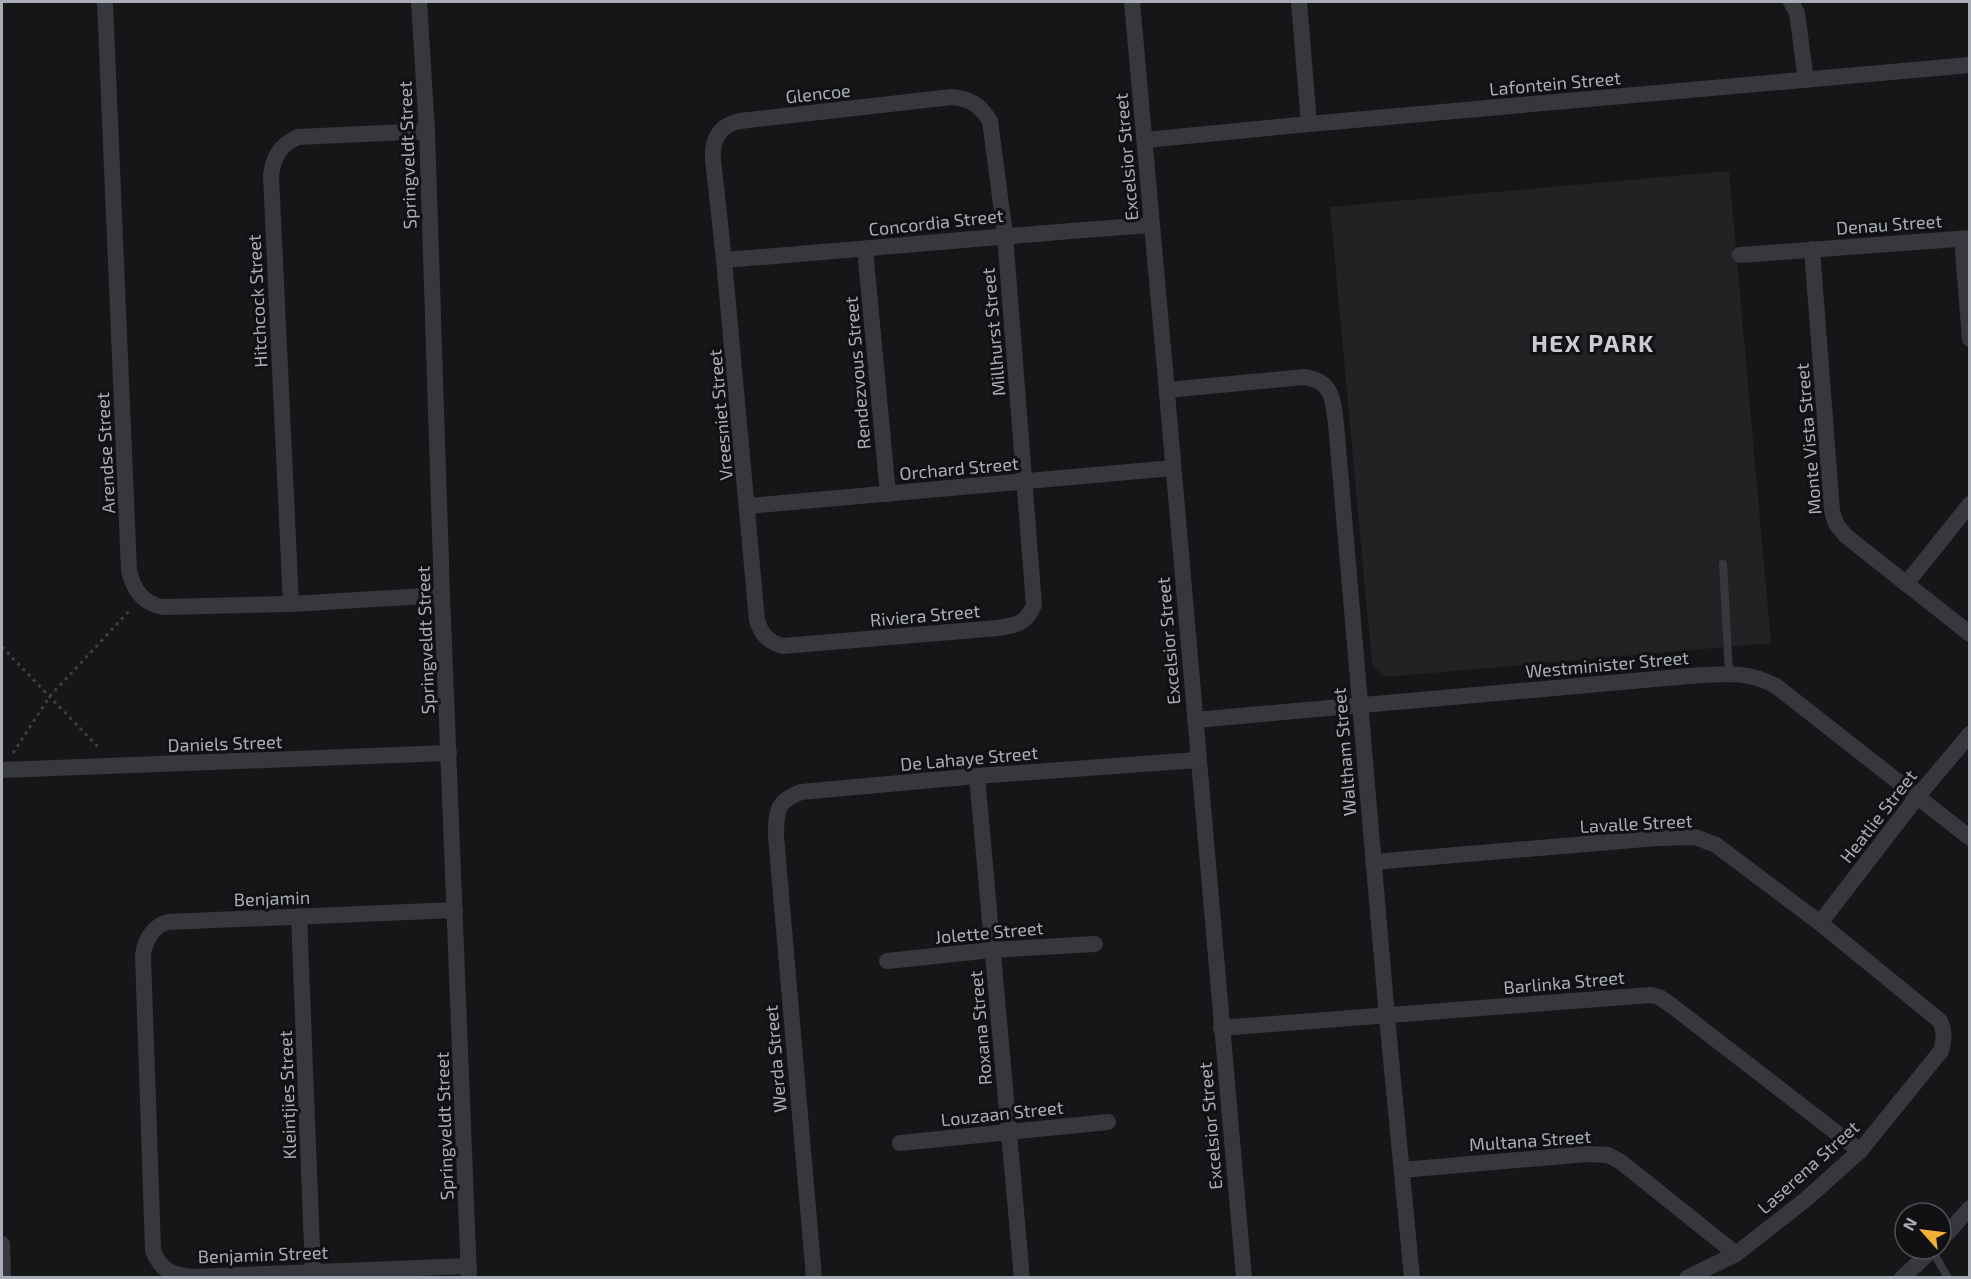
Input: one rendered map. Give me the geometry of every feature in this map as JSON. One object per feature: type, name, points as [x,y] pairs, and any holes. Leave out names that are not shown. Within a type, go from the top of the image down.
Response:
[{"type":"street","name":"Arendse Street","points":[[105,2],[129,571],[136,591],[141,597]]},
{"type":"street","name":"Springveldt Street","points":[[419,2],[427,131],[442,595],[469,1272]]},
{"type":"street","name":"Excelsior Street","points":[[1132,2],[1244,1278]]},
{"type":"street","points":[[1299,2],[1309,124]]},
{"type":"street","points":[[1791,2],[1797,13],[1806,80]]},
{"type":"street","name":"Lafontein Street","points":[[1145,140],[1970,65]]},
{"type":"street","name":"Glencoe","points":[[713,159],[713,145],[716,137],[725,126],[731,123],[952,97]]},
{"type":"street","name":"Millhurst Street","points":[[952,97],[980,106],[990,121],[1005,235],[1034,587]]},
{"type":"street","name":"Hitchcock Street","points":[[291,604],[272,164],[282,147],[302,136],[427,131]]},
{"type":"street","name":"Vreesniet Street","points":[[713,159],[759,628],[763,635],[776,644],[791,645]]},
{"type":"street","name":"Concordia Street","points":[[724,260],[1005,235],[1151,225]]},
{"type":"street","points":[[1966,238],[1970,339]]},
{"type":"street","name":"Denau Street","points":[[1740,255],[1966,238]]},
{"type":"street","name":"Rendezvous Street","points":[[866,249],[888,494]]},
{"type":"street","name":"Monte Vista Street","points":[[1812,249],[1833,517],[1839,530],[1846,536],[1970,634]]},
{"type":"street","name":"Waltham Street","points":[[1167,390],[1304,377],[1321,382],[1330,392],[1336,424],[1373,862],[1412,1278]]},
{"type":"street","name":"Orchard Street","points":[[748,506],[1173,468]]},
{"type":"street","points":[[1906,584],[1970,504]]},
{"type":"street","name":"Riviera Street","points":[[791,645],[1012,626],[1027,619],[1031,613],[1034,605],[1034,587]]},
{"type":"street","points":[[141,597],[149,604],[163,608],[291,604],[442,595]]},
{"type":"street","name":"Westminister Street","points":[[1195,720],[1729,674],[1754,676],[1776,686],[1970,838]]},
{"type":"street","name":"Heatlie Street","points":[[1820,923],[1917,797],[1970,734]]},
{"type":"street","name":"Daniels Street","points":[[5,765],[117,766],[449,753]]},
{"type":"street","name":"De Lahaye Street","points":[[776,836],[777,812],[780,805],[785,799],[801,792],[1197,760]]},
{"type":"street","name":"Roxana Street","points":[[977,776],[1022,1278]]},
{"type":"street","name":"Werda Street","points":[[776,836],[814,1278]]},
{"type":"street","name":"Lavalle Street","points":[[1373,862],[1657,838],[1695,837],[1716,845],[1820,923],[1940,1021],[1944,1039],[1941,1051],[1934,1061]]},
{"type":"street","name":"Benjamin","points":[[145,988],[144,948],[148,937],[163,923],[455,910]]},
{"type":"street","name":"Kleintjies Street","points":[[299,916],[313,1272]]},
{"type":"street","name":"Jolette Street","points":[[887,961],[992,950],[1095,944]]},
{"type":"street","name":"Benjamin Street","points":[[145,988],[153,1250],[160,1266],[170,1273],[194,1277],[313,1272],[469,1272]]},
{"type":"street","name":"Barlinka Street","points":[[1221,1028],[1387,1017],[1637,995],[1659,997],[1860,1151]]},
{"type":"street","name":"Laserena Street","points":[[1687,1278],[1736,1254],[1805,1200],[1860,1151],[1934,1061]]},
{"type":"street","name":"Louzaan Street","points":[[900,1143],[1108,1122]]},
{"type":"street","name":"Multana Street","points":[[1402,1170],[1588,1154],[1608,1155],[1621,1162],[1736,1254]]},
{"type":"street","points":[[1953,1226],[1970,1208]]},
{"type":"street","points":[[2,1244],[3,1278]]},
{"type":"street","points":[[1902,1278],[1920,1261]]},
{"type":"lane","points":[[1723,564],[1729,674]]},
{"type":"lane","points":[[1941,1261],[1948,1278]]},
{"type":"path","points":[[5,765],[50,696],[141,597]]},
{"type":"path","points":[[2,646],[117,766]]},
{"type":"shaded area","points":[[1729,171],[1771,643],[1386,677],[1372,664],[1330,207]]},
{"type":"district","name":"HEX PARK","points":[[1593,342]]}]
